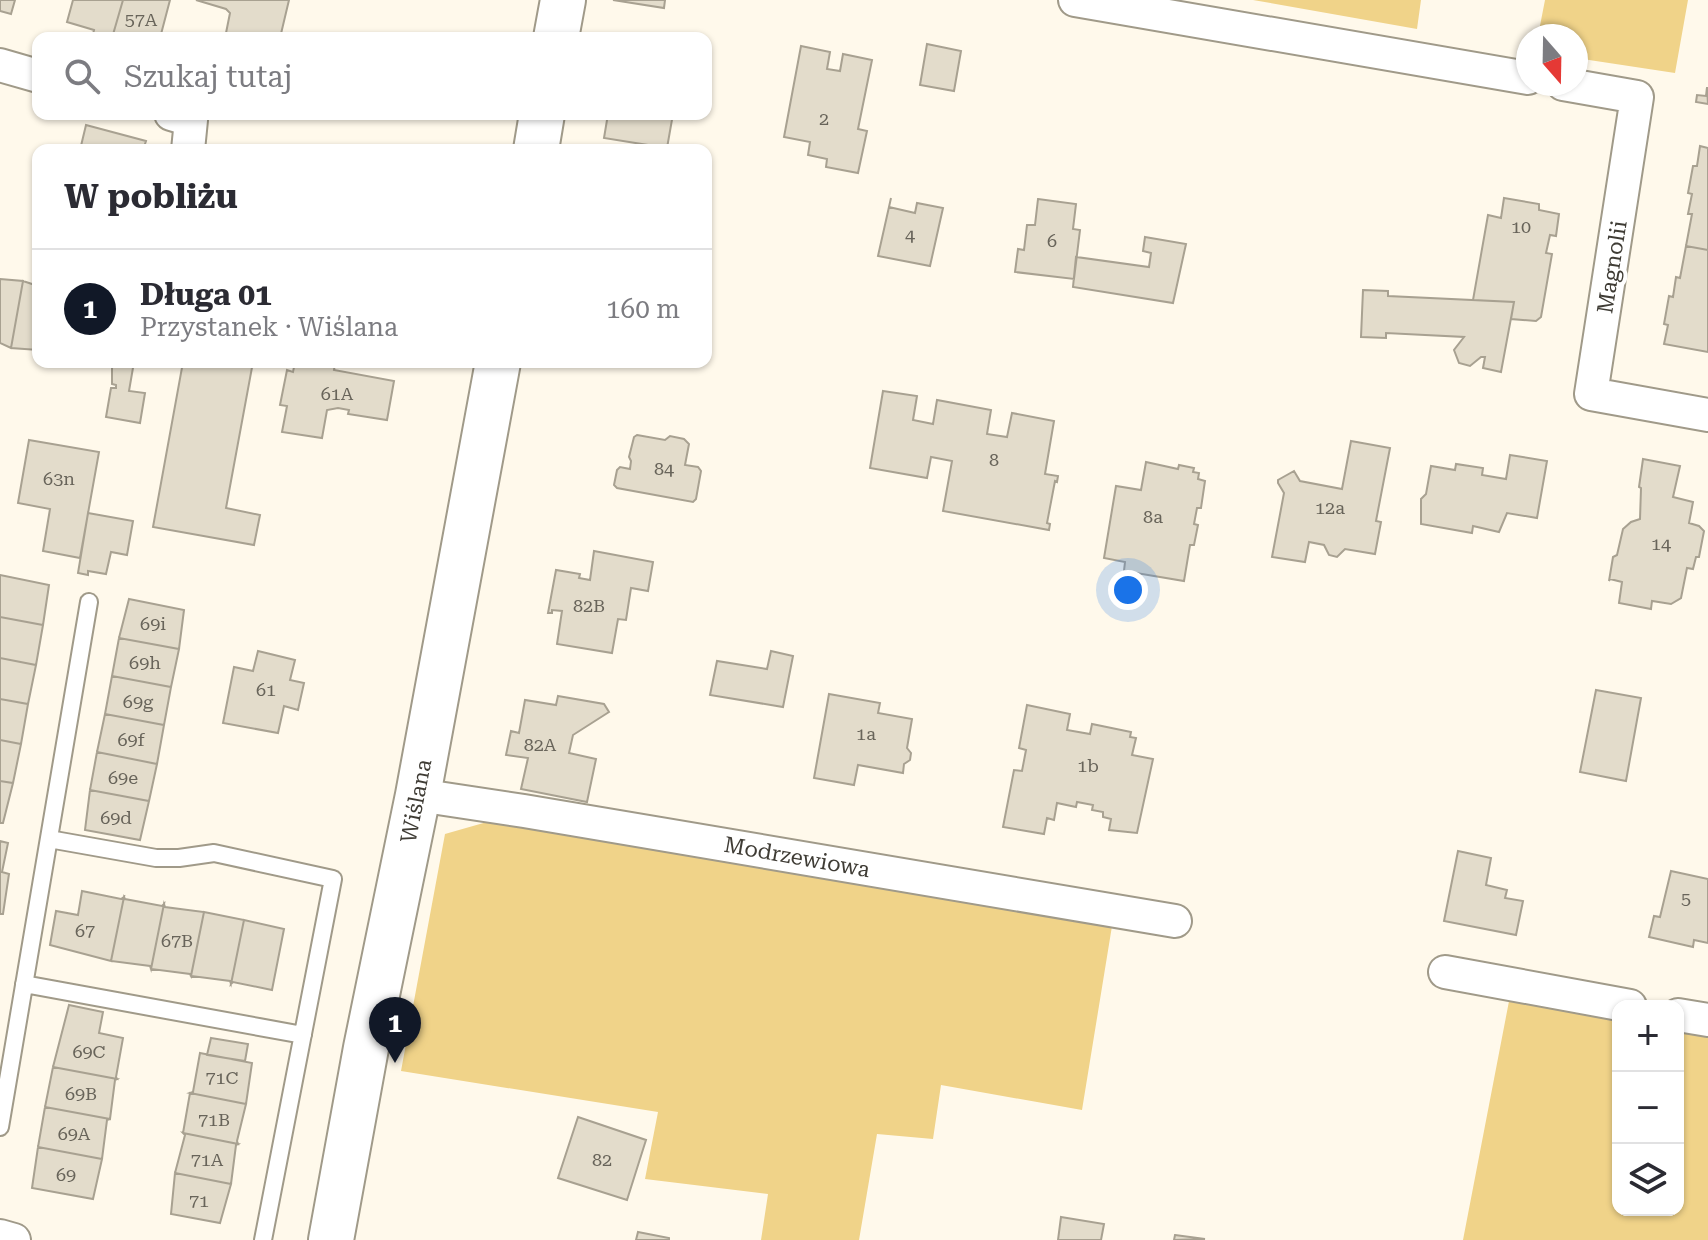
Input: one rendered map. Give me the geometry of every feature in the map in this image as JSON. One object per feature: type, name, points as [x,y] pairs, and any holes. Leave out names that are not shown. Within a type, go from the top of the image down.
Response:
[{"type":"main road","points":[[557,32],[563,0]]},
{"type":"main road","points":[[537,144],[541,120]]},
{"type":"main road","name":"Wiślana","points":[[331,1240],[497,368]]},
{"type":"street","points":[[1075,0],[1516,76]]},
{"type":"street","points":[[0,65],[32,74]]},
{"type":"street","name":"Magnolii","points":[[1588,88],[1637,97],[1591,394],[1708,415]]},
{"type":"street","points":[[189,144],[191,120]]},
{"type":"street","name":"Modrzewiowa","points":[[418,795],[1175,921]]},
{"type":"street","points":[[1445,972],[1612,1003]]},
{"type":"street","points":[[1684,1016],[1708,1020]]},
{"type":"street","points":[[0,1236],[14,1240]]},
{"type":"lane","points":[[0,1127],[89,602]]},
{"type":"lane","points":[[49,839],[156,858],[214,853],[333,879],[263,1240]]},
{"type":"lane","points":[[24,984],[303,1035]]},
{"type":"shaded area","points":[[1253,0],[1421,0],[1417,29]]},
{"type":"shaded area","points":[[1545,0],[1688,0],[1675,73],[1588,60],[1588,24],[1540,24]]},
{"type":"shaded area","points":[[501,818],[1112,926],[1082,1110],[941,1085],[933,1139],[877,1134],[859,1240],[761,1240],[768,1194],[645,1179],[658,1112],[401,1071],[445,834]]},
{"type":"shaded area","points":[[1510,996],[1612,1017],[1612,1216],[1684,1216],[1684,1030],[1708,1035],[1708,1240],[1463,1240]]},
{"type":"building","points":[[0,0],[15,0],[11,14],[0,11]]},
{"type":"building","points":[[73,0],[123,0],[114,32],[94,32],[67,22]]},
{"type":"building","points":[[123,0],[170,0],[162,32],[114,32]]},
{"type":"building","points":[[196,0],[289,0],[281,32],[226,32],[230,13]]},
{"type":"building","points":[[613,0],[665,0],[664,8]]},
{"type":"building","points":[[927,44],[961,51],[954,91],[920,85]]},
{"type":"building","points":[[801,46],[830,52],[827,69],[840,71],[843,54],[872,60],[858,129],[867,131],[858,173],[826,167],[827,159],[808,155],[810,142],[784,137]]},
{"type":"building","points":[[1707,87],[1708,104],[1696,102],[1697,95],[1706,96]]},
{"type":"building","points":[[607,120],[672,120],[668,144],[642,144],[604,138]]},
{"type":"building","points":[[86,125],[146,141],[145,144],[81,144]]},
{"type":"building","points":[[1700,146],[1708,148],[1708,250],[1686,246],[1692,214],[1688,214],[1692,194],[1688,193]]},
{"type":"building","points":[[891,198],[889,207],[915,213],[917,203],[943,208],[930,266],[878,256]]},
{"type":"building","points":[[1504,198],[1539,204],[1539,210],[1559,214],[1556,236],[1550,235],[1546,253],[1552,254],[1541,317],[1536,321],[1511,319],[1514,302],[1473,300],[1488,215],[1501,218]]},
{"type":"building","points":[[1038,199],[1076,204],[1073,229],[1080,230],[1074,279],[1015,272],[1018,249],[1024,250],[1027,225],[1035,225]]},
{"type":"building","points":[[1145,237],[1186,244],[1173,303],[1073,287],[1076,257],[1149,267],[1151,253],[1143,251]]},
{"type":"building","points":[[1686,246],[1708,250],[1708,352],[1664,344],[1669,296],[1673,297],[1676,277],[1680,278]]},
{"type":"building","points":[[0,279],[23,281],[11,348],[0,343]]},
{"type":"building","points":[[23,281],[32,284],[32,350],[11,348]]},
{"type":"building","points":[[1363,290],[1388,291],[1388,296],[1514,302],[1501,372],[1483,368],[1485,357],[1470,366],[1459,363],[1454,350],[1464,337],[1386,333],[1386,338],[1361,337]]},
{"type":"building","points":[[112,368],[133,368],[129,391],[145,393],[140,423],[106,417],[111,388],[116,388],[112,384]]},
{"type":"building","points":[[182,368],[252,368],[226,508],[260,515],[254,545],[153,527]]},
{"type":"building","points":[[294,368],[334,368],[394,381],[387,420],[348,414],[349,410],[338,408],[327,410],[322,438],[282,432],[287,406],[280,405],[287,370],[293,372]]},
{"type":"building","points":[[883,391],[917,396],[913,420],[933,424],[937,400],[991,410],[987,434],[1007,437],[1012,413],[1054,421],[1045,474],[1058,476],[1047,523],[1050,524],[1049,530],[943,511],[952,461],[931,457],[927,478],[870,468]]},
{"type":"building","points":[[637,435],[665,440],[670,436],[684,439],[689,444],[685,465],[698,467],[701,471],[693,502],[614,485],[620,467],[630,469],[629,457]]},
{"type":"building","points":[[29,440],[99,452],[80,558],[43,551],[50,509],[18,503]]},
{"type":"building","points":[[1351,441],[1390,448],[1376,521],[1381,522],[1375,554],[1345,549],[1337,557],[1329,555],[1324,545],[1309,542],[1305,562],[1272,557],[1284,493],[1278,480],[1294,471],[1300,481],[1342,489]]},
{"type":"building","points":[[1510,455],[1547,461],[1537,518],[1507,513],[1499,532],[1473,526],[1472,533],[1421,524],[1421,499],[1426,494],[1431,466],[1455,470],[1456,464],[1483,468],[1482,475],[1506,479]]},
{"type":"building","points":[[1643,459],[1680,466],[1673,497],[1693,502],[1689,523],[1704,531],[1699,557],[1696,557],[1693,569],[1687,568],[1681,598],[1671,604],[1652,601],[1651,609],[1619,603],[1622,582],[1609,581],[1623,529],[1640,519],[1639,487]]},
{"type":"building","points":[[1146,462],[1178,469],[1179,465],[1194,468],[1193,472],[1199,473],[1198,479],[1205,481],[1184,581],[1124,571],[1125,562],[1104,558],[1116,486],[1141,490]]},
{"type":"building","points":[[88,513],[133,521],[127,555],[111,552],[106,574],[78,573]]},
{"type":"building","points":[[594,551],[653,562],[648,591],[631,588],[626,620],[618,619],[612,653],[557,644],[562,611],[552,610],[548,613],[556,570],[580,574],[579,578],[590,580]]},
{"type":"building","points":[[0,575],[49,585],[43,625],[0,617]]},
{"type":"building","points":[[129,599],[184,610],[179,649],[119,638]]},
{"type":"building","points":[[0,617],[43,625],[36,665],[0,658]]},
{"type":"building","points":[[119,638],[179,649],[171,687],[112,676]]},
{"type":"building","points":[[258,651],[295,660],[290,680],[304,683],[298,710],[284,706],[278,733],[223,723],[234,667],[253,671]]},
{"type":"building","points":[[771,651],[793,656],[783,707],[710,695],[717,661],[767,669]]},
{"type":"building","points":[[0,658],[36,665],[28,704],[0,699]]},
{"type":"building","points":[[112,676],[171,687],[164,725],[105,714]]},
{"type":"building","points":[[1596,690],[1641,698],[1626,781],[1580,772]]},
{"type":"building","points":[[829,694],[880,703],[878,713],[912,719],[907,748],[911,753],[910,760],[904,764],[903,773],[858,765],[854,785],[814,778]]},
{"type":"building","points":[[558,696],[604,704],[609,712],[573,735],[569,753],[596,759],[587,802],[521,789],[528,758],[506,755],[511,731],[519,733],[525,700],[556,705]]},
{"type":"building","points":[[0,699],[28,704],[21,744],[0,740]]},
{"type":"building","points":[[1027,705],[1070,714],[1067,730],[1090,734],[1092,724],[1131,732],[1130,737],[1136,738],[1132,755],[1153,759],[1137,833],[1109,830],[1111,819],[1103,817],[1103,812],[1092,810],[1093,805],[1077,802],[1076,807],[1057,803],[1054,820],[1047,818],[1044,834],[1003,827],[1014,770],[1022,771],[1026,750],[1019,748]]},
{"type":"building","points":[[105,714],[164,725],[157,764],[97,752]]},
{"type":"building","points":[[0,740],[21,744],[13,783],[0,781]]},
{"type":"building","points":[[97,752],[157,764],[149,801],[90,790]]},
{"type":"building","points":[[0,781],[13,783],[3,823],[0,823]]},
{"type":"building","points":[[90,790],[149,801],[140,840],[85,830]]},
{"type":"building","points":[[0,841],[8,843],[2,872],[9,874],[3,914],[0,914]]},
{"type":"building","points":[[1458,851],[1491,858],[1486,885],[1507,890],[1505,898],[1523,901],[1516,935],[1444,921]]},
{"type":"building","points":[[1671,871],[1708,879],[1708,943],[1694,940],[1693,947],[1649,937],[1654,916],[1660,917]]},
{"type":"building","points":[[82,891],[121,899],[124,897],[111,961],[50,945],[56,911],[78,915]]},
{"type":"building","points":[[124,897],[164,904],[151,969],[150,966],[111,961]]},
{"type":"building","points":[[164,904],[165,907],[204,912],[191,976],[151,969]]},
{"type":"building","points":[[204,912],[244,920],[231,984],[230,981],[191,976]]},
{"type":"building","points":[[244,920],[284,929],[272,990],[231,984]]},
{"type":"building","points":[[69,1005],[103,1012],[99,1033],[123,1038],[117,1079],[53,1067]]},
{"type":"building","points":[[211,1038],[248,1044],[245,1061],[207,1055]]},
{"type":"building","points":[[200,1053],[252,1063],[246,1104],[190,1093],[193,1092]]},
{"type":"building","points":[[53,1067],[117,1079],[110,1119],[45,1107]]},
{"type":"building","points":[[190,1093],[246,1104],[238,1144],[183,1133]]},
{"type":"building","points":[[45,1107],[110,1119],[107,1120],[102,1159],[38,1147]]},
{"type":"building","points":[[578,1117],[646,1140],[627,1200],[558,1178]]},
{"type":"building","points":[[183,1133],[238,1144],[231,1184],[175,1173]]},
{"type":"building","points":[[38,1147],[102,1159],[93,1199],[32,1188]]},
{"type":"building","points":[[175,1173],[231,1184],[220,1223],[171,1214]]},
{"type":"building","points":[[1061,1217],[1104,1224],[1101,1240],[1058,1240]]},
{"type":"building","points":[[638,1232],[669,1238],[669,1240],[636,1240]]},
{"type":"building","points":[[1175,1235],[1205,1239],[1174,1240]]},
{"type":"place","name":"Długa 01","points":[[395,1063]]}]
